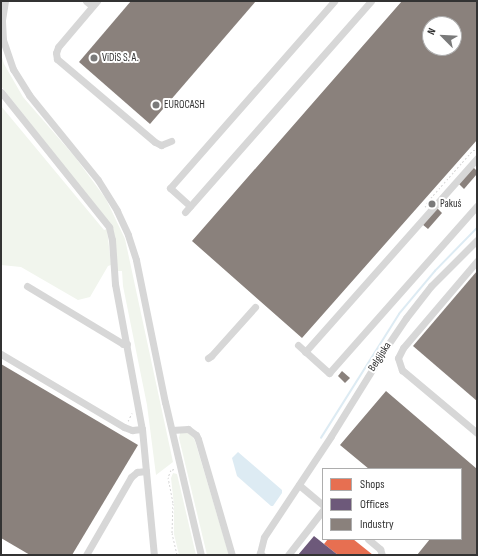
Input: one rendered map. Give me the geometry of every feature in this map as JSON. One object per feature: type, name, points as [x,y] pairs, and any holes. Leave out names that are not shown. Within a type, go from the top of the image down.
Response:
[{"type":"street","points":[[5,1],[2,16],[3,40],[13,69],[29,95],[98,180],[113,202],[124,224],[136,260],[172,430],[201,555]]},
{"type":"street","points":[[86,1],[95,4],[58,47],[56,53],[57,59],[154,142],[161,145],[171,141]]},
{"type":"street","points":[[334,1],[170,188],[188,209],[371,1]]},
{"type":"street","points":[[1,92],[109,227],[115,277],[140,411],[154,555]]},
{"type":"street","points":[[306,352],[477,158]]},
{"type":"street","points":[[298,345],[329,373],[477,206]]},
{"type":"street","name":"Belgijska","points":[[261,554],[264,537],[406,318],[432,286],[477,240]]},
{"type":"street","points":[[477,261],[403,348],[398,358],[402,370],[477,433]]},
{"type":"street","points":[[27,286],[123,344],[127,344]]},
{"type":"street","points":[[208,358],[255,307]]},
{"type":"street","points":[[1,354],[124,427],[132,430],[142,429]]},
{"type":"street","points":[[172,430],[188,429],[196,435],[232,555]]},
{"type":"street","points":[[86,555],[131,477],[137,472],[146,471]]},
{"type":"street","points":[[298,486],[322,504]]},
{"type":"street","points":[[288,555],[322,511]]},
{"type":"street","points":[[369,540],[380,549],[382,555]]},
{"type":"path","points":[[424,210],[428,201],[473,150],[477,150]]},
{"type":"path","points":[[124,427],[133,411],[140,411]]},
{"type":"path","points":[[176,555],[172,533],[172,503],[168,478],[171,470],[181,467]]},
{"type":"shaded area","points":[[1,54],[4,64],[23,97],[75,157],[106,199],[125,239],[173,462],[156,475],[147,405],[123,286],[122,271],[117,271],[115,237],[112,227],[1,86]]},
{"type":"shaded area","points":[[1,106],[104,230],[107,229],[111,265],[108,266],[90,297],[78,300],[21,267],[1,265]]},
{"type":"shaded area","points":[[184,430],[193,437],[195,441],[229,555],[207,555],[179,438],[180,433]]},
{"type":"shaded area","points":[[238,452],[282,490],[282,493],[273,506],[271,506],[237,476],[232,458]]},
{"type":"shaded area","points":[[173,473],[177,474],[196,555],[179,555],[174,534],[174,505],[171,478]]},
{"type":"building: Shops","points":[[327,540],[354,540],[373,555],[338,555],[324,544]]},
{"type":"building: Offices","points":[[314,536],[324,544],[338,555],[298,555]]},
{"type":"building: Industry","points":[[131,1],[256,1],[150,124],[79,62]]},
{"type":"building: Industry","points":[[402,1],[477,1],[477,140],[302,338],[192,241]]},
{"type":"building: Industry","points":[[473,167],[477,171],[477,174],[464,189],[458,183]]},
{"type":"building: Industry","points":[[437,208],[442,213],[428,229],[422,224]]},
{"type":"building: Industry","points":[[477,271],[477,401],[413,346]]},
{"type":"building: Industry","points":[[1,364],[138,445],[72,555],[30,555],[1,538]]},
{"type":"building: Industry","points":[[342,371],[350,378],[345,383],[338,376]]},
{"type":"building: Industry","points":[[386,391],[477,469],[477,555],[417,555],[429,540],[462,540],[462,468],[368,468],[340,445]]},
{"type":"waterway","points":[[321,438],[399,314],[435,271],[477,228]]},
{"type":"place","name":"ViDiS S. A.","points":[[94,58]]},
{"type":"place","name":"EUROCASH","points":[[156,105]]},
{"type":"place","name":"Pakuś","points":[[432,204]]}]
